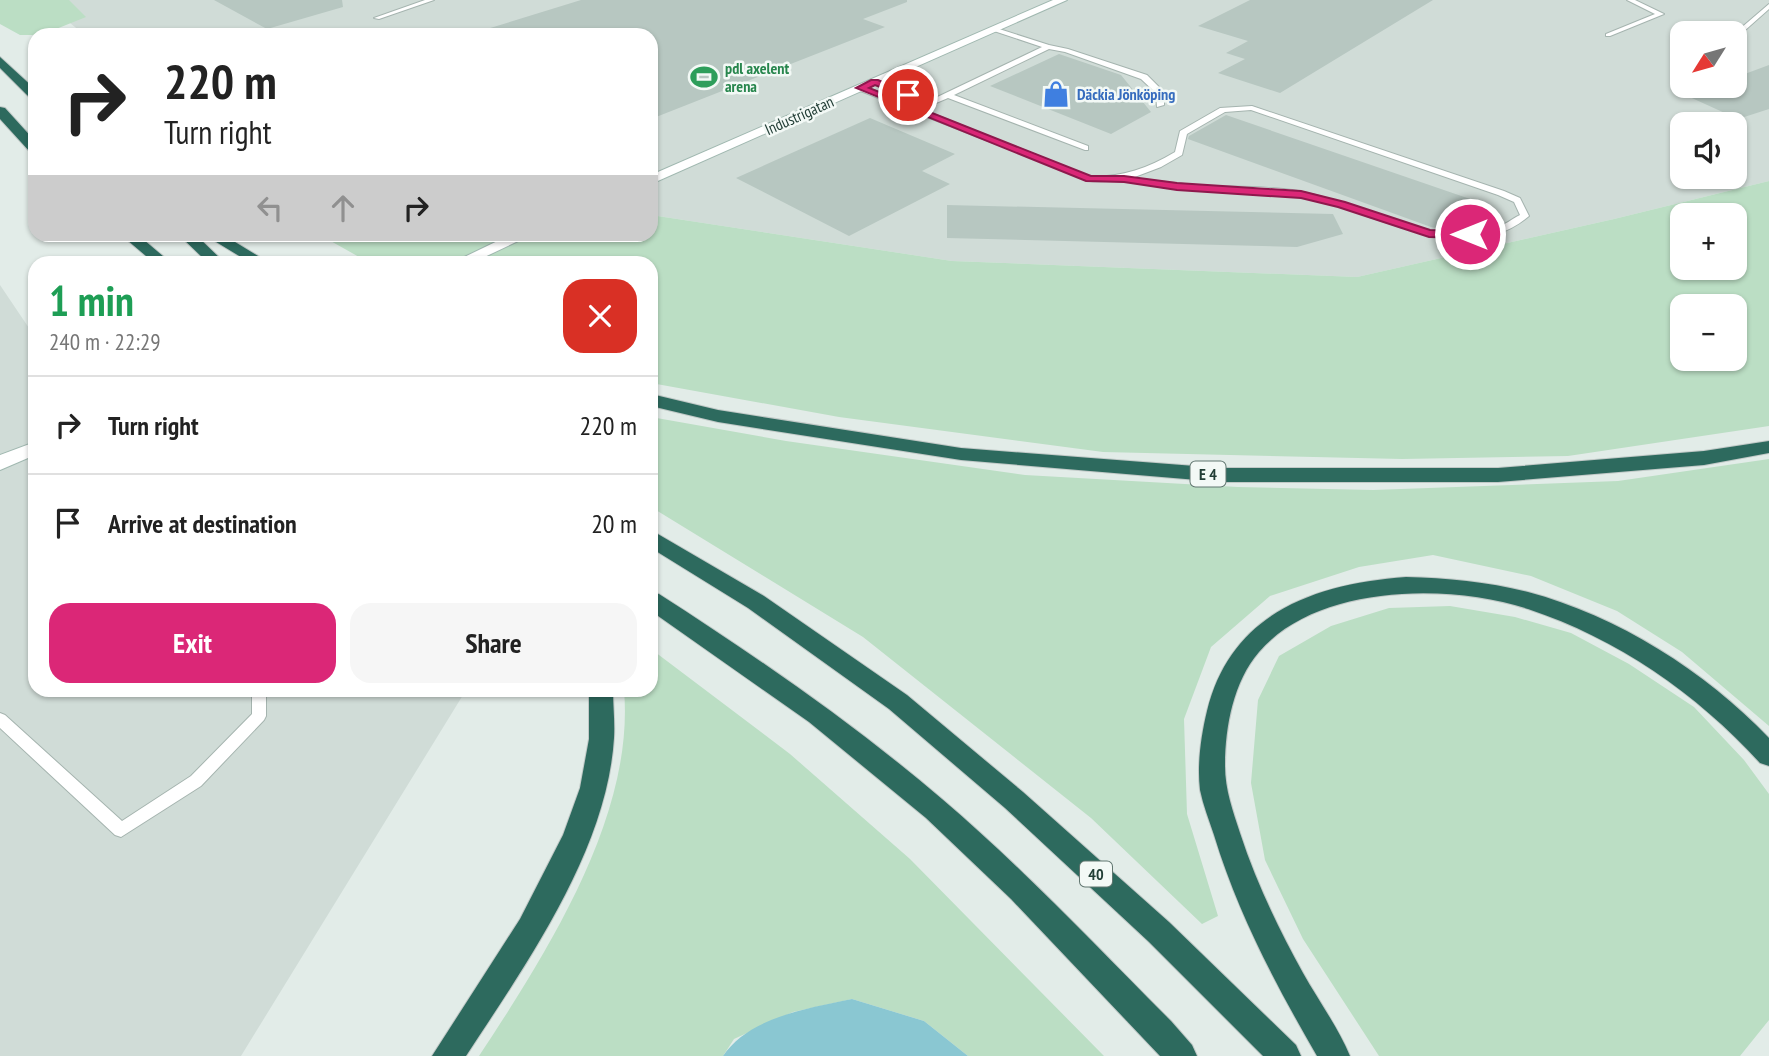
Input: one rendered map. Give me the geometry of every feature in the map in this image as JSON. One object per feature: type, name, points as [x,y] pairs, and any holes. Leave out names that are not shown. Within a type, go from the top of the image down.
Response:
[{"type":"highway","points":[[0,61],[28,89]]},
{"type":"highway","points":[[0,111],[28,141]]},
{"type":"highway","points":[[137,242],[154,256]]},
{"type":"highway","points":[[194,242],[209,256]]},
{"type":"highway","points":[[224,242],[249,256]]},
{"type":"highway","name":"E 4","points":[[658,402],[718,416],[961,454],[1221,475],[1498,475],[1704,458],[1769,447]]},
{"type":"highway","name":"40","points":[[658,542],[756,602],[898,702],[1014,800],[1140,914],[1285,1056]]},
{"type":"highway","points":[[1334,1056],[1267,939],[1234,859],[1213,788],[1214,728],[1231,673],[1263,633],[1306,607],[1352,591],[1407,585],[1463,587],[1530,601],[1602,630],[1666,666],[1720,704],[1769,755]]},
{"type":"highway","points":[[658,605],[744,660],[854,742],[972,843],[1181,1056]]},
{"type":"highway","points":[[448,1056],[512,957],[571,852],[591,790],[604,719],[602,697]]},
{"type":"street","name":"Industrigatan","points":[[658,177],[1062,0]]},
{"type":"street","points":[[476,256],[508,242]]},
{"type":"street","points":[[0,463],[28,451]]},
{"type":"lane","points":[[377,18],[431,0]]},
{"type":"lane","points":[[1608,35],[1661,14],[1630,0]]},
{"type":"lane","points":[[1747,26],[1769,6]]},
{"type":"lane","points":[[996,30],[1066,50],[1144,77],[1160,92],[1160,105]]},
{"type":"lane","points":[[874,82],[929,104],[1048,47]]},
{"type":"lane","points":[[861,88],[1090,179],[1124,179],[1177,187],[1301,195],[1429,234],[1486,233],[1507,228],[1525,216],[1517,200],[1501,192],[1252,108],[1223,110],[1183,133],[1179,153],[1161,166],[1124,179]]},
{"type":"lane","points":[[947,95],[1085,148]]},
{"type":"lane","points":[[0,719],[121,830],[196,781],[259,716],[258,697]]},
{"type":"shaded area","points":[[41,0],[1769,0],[1769,181],[1747,186],[1747,112],[1670,112],[1670,189],[1736,189],[1357,277],[952,261],[658,216],[658,28],[76,28]]},
{"type":"shaded area","points":[[0,285],[28,327],[28,697],[462,697],[241,1056],[0,1056]]},
{"type":"green space","points":[[0,0],[69,0],[86,17],[58,28],[28,28],[28,35],[20,35],[0,24]]},
{"type":"green space","points":[[1769,181],[1769,426],[1568,456],[1402,459],[1103,452],[839,417],[658,384],[658,256],[357,256],[332,242],[658,242],[658,216],[952,261],[1357,277],[1670,205],[1670,280],[1747,280],[1747,203],[1679,203],[1736,189],[1747,189],[1747,186]]},
{"type":"green space","points":[[658,418],[786,441],[1025,475],[1238,487],[1373,490],[1618,481],[1769,459],[1769,726],[1682,652],[1617,611],[1531,576],[1433,555],[1359,567],[1270,596],[1211,647],[1184,719],[1187,814],[1218,916],[1202,924],[1091,818],[863,637],[658,511]]},
{"type":"green space","points":[[1450,606],[1515,617],[1571,633],[1629,664],[1694,707],[1744,760],[1769,794],[1769,1020],[1740,1056],[1379,1056],[1303,939],[1265,860],[1251,783],[1258,700],[1279,656],[1331,626],[1389,608]]},
{"type":"green space","points":[[658,654],[790,754],[910,859],[1104,1056],[968,1056],[924,1021],[852,999],[793,1012],[734,1039],[723,1056],[479,1056],[531,974],[581,882],[601,834],[615,786],[624,738],[624,697],[658,697]]},
{"type":"water","points":[[852,999],[924,1021],[968,1056],[723,1056],[734,1043],[764,1023],[799,1011]]},
{"type":"building","points":[[214,0],[342,0],[343,7],[265,28]]},
{"type":"building","name":"pdl axelent arena","points":[[581,0],[907,0],[863,19],[885,27],[658,116],[658,28],[490,28]]},
{"type":"building","points":[[1250,0],[1433,0],[1280,93],[1218,73],[1245,59],[1226,53],[1248,41],[1198,26]]},
{"type":"building","name":"Däckia Jönköping","points":[[1059,54],[1121,75],[1151,112],[1111,134],[990,86]]},
{"type":"building","points":[[1769,65],[1769,109],[1747,116],[1747,112],[1723,112],[1692,98],[1747,98],[1747,73]]},
{"type":"building","points":[[1226,115],[1473,200],[1440,229],[1188,139]]},
{"type":"building","points":[[870,118],[955,154],[922,171],[950,184],[849,236],[736,178]]},
{"type":"building","points":[[947,205],[1333,214],[1343,234],[1297,247],[947,238]]},
{"type":"place","name":"pdl axelent arena","points":[[704,77]]},
{"type":"place","name":"Däckia Jönköping","points":[[1056,94]]},
{"type":"route","points":[[908,95],[874,82],[861,88],[1090,179],[1124,179],[1177,187],[1301,195],[1323,199],[1429,234],[1470,234]]}]
